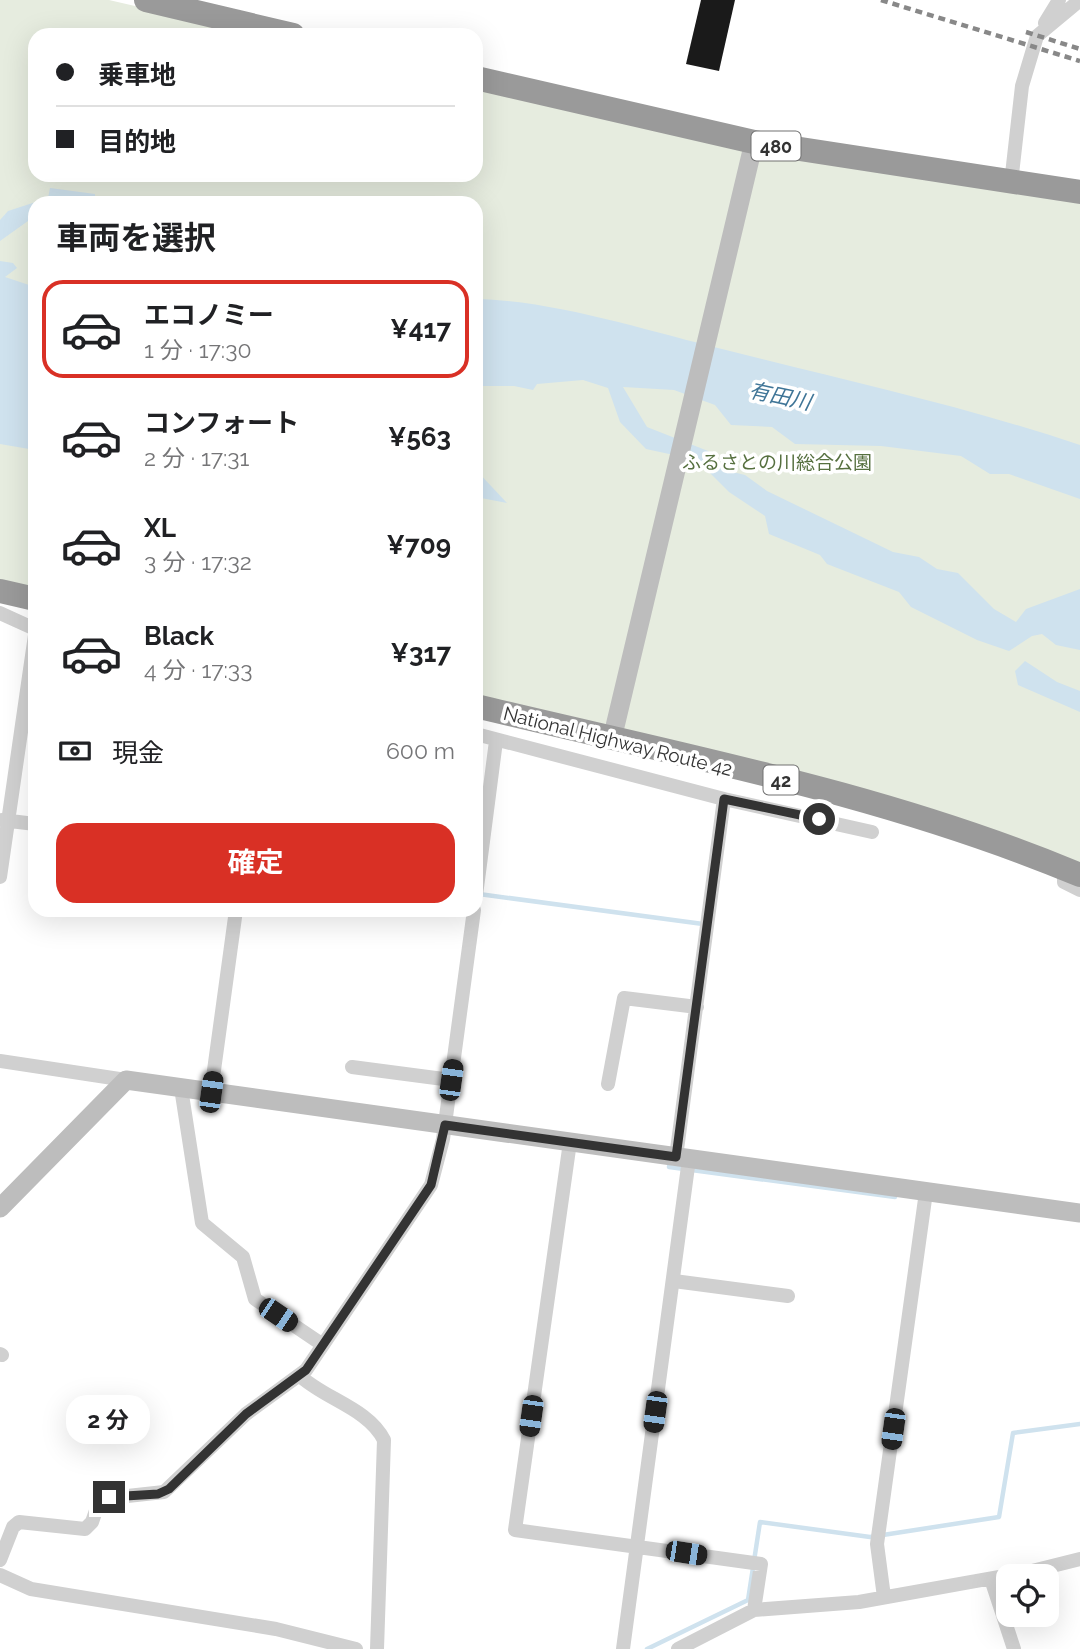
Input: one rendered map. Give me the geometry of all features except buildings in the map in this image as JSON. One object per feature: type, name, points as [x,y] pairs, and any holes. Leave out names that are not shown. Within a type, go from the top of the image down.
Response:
[{"type":"highway","points":[[146,0],[264,28]]},
{"type":"highway","name":"480","points":[[483,80],[752,151],[1080,192]]},
{"type":"highway","points":[[0,591],[28,597]]},
{"type":"highway","name":"National Highway Route 42","points":[[483,707],[614,733],[848,797],[967,832],[1072,872]]},
{"type":"street","points":[[1011,183],[1021,86],[1037,36],[1059,0]]},
{"type":"street","points":[[1037,36],[1080,0]]},
{"type":"street","points":[[614,733],[752,151]]},
{"type":"street","points":[[0,613],[28,626]]},
{"type":"street","points":[[0,877],[4,820],[28,677]]},
{"type":"street","points":[[483,736],[724,799],[872,832]]},
{"type":"street","points":[[483,837],[496,741]]},
{"type":"street","points":[[623,1649],[674,1282],[682,1158],[697,1007],[724,799]]},
{"type":"street","points":[[4,820],[28,823]]},
{"type":"street","points":[[1072,872],[1064,882],[1080,890]]},
{"type":"street","points":[[211,1092],[235,917]]},
{"type":"street","points":[[0,1560],[13,1527],[19,1522],[85,1529],[92,1522],[100,1499],[164,1492],[246,1414],[299,1375],[323,1345],[431,1185],[445,1125],[473,917]]},
{"type":"street","points":[[608,1084],[624,998],[697,1007]]},
{"type":"street","points":[[0,1061],[1080,1213]]},
{"type":"street","points":[[352,1067],[451,1080]]},
{"type":"street","points":[[0,1208],[126,1080]]},
{"type":"street","points":[[181,1088],[202,1223],[243,1257],[255,1300],[323,1345]]},
{"type":"street","points":[[570,1142],[515,1530],[761,1564],[754,1611]]},
{"type":"street","points":[[884,1597],[877,1544],[926,1192]]},
{"type":"street","points":[[674,1282],[788,1296]]},
{"type":"street","points":[[299,1375],[319,1392],[371,1422],[384,1440],[377,1649]]},
{"type":"street","points":[[678,1649],[754,1611],[884,1597],[1080,1559]]},
{"type":"street","points":[[0,1575],[31,1589],[276,1629],[356,1649]]},
{"type":"street","points":[[991,1578],[1014,1649]]},
{"type":"green space","name":"ふるさとの川総合公園","points":[[0,0],[109,0],[230,28],[28,28],[28,182],[483,182],[483,86],[1080,200],[1080,871],[483,701],[483,196],[28,196],[28,593],[0,587]]},
{"type":"water","points":[[50,188],[95,194],[95,196],[48,196]]},
{"type":"water","points":[[28,204],[28,221],[0,241],[0,220],[8,211]]},
{"type":"water","points":[[0,261],[13,263],[17,268],[5,277],[28,285],[28,449],[0,444]]},
{"type":"water","name":"有田川","points":[[483,299],[538,305],[602,318],[948,406],[1080,445],[1080,499],[1009,474],[990,474],[961,456],[881,446],[795,444],[772,427],[731,425],[715,405],[674,390],[623,387],[647,427],[708,451],[725,470],[745,475],[767,491],[893,552],[919,557],[937,569],[958,573],[994,609],[1016,622],[1026,609],[1080,589],[1080,650],[1056,645],[1042,634],[1032,636],[1009,651],[977,640],[911,607],[899,592],[827,564],[820,555],[769,534],[765,516],[729,492],[697,460],[646,449],[620,422],[608,388],[583,380],[537,384],[533,390],[514,386],[483,386]]},
{"type":"water","points":[[483,477],[507,503],[483,498]]},
{"type":"water","points":[[1025,661],[1057,682],[1080,691],[1080,712],[1018,685],[1015,671]]},
{"type":"waterway","points":[[483,895],[703,924]]},
{"type":"waterway","points":[[670,1160],[669,1167],[895,1197]]},
{"type":"waterway","points":[[647,1649],[748,1600],[760,1522],[870,1537],[999,1517],[1013,1433],[1080,1424]]},
{"type":"railway","points":[[881,0],[1080,61]]},
{"type":"railway","points":[[1026,32],[1080,49]]},
{"type":"route","points":[[109,1497],[158,1494],[169,1489],[246,1414],[306,1370],[431,1185],[445,1125],[676,1157],[724,799],[819,819]]}]
